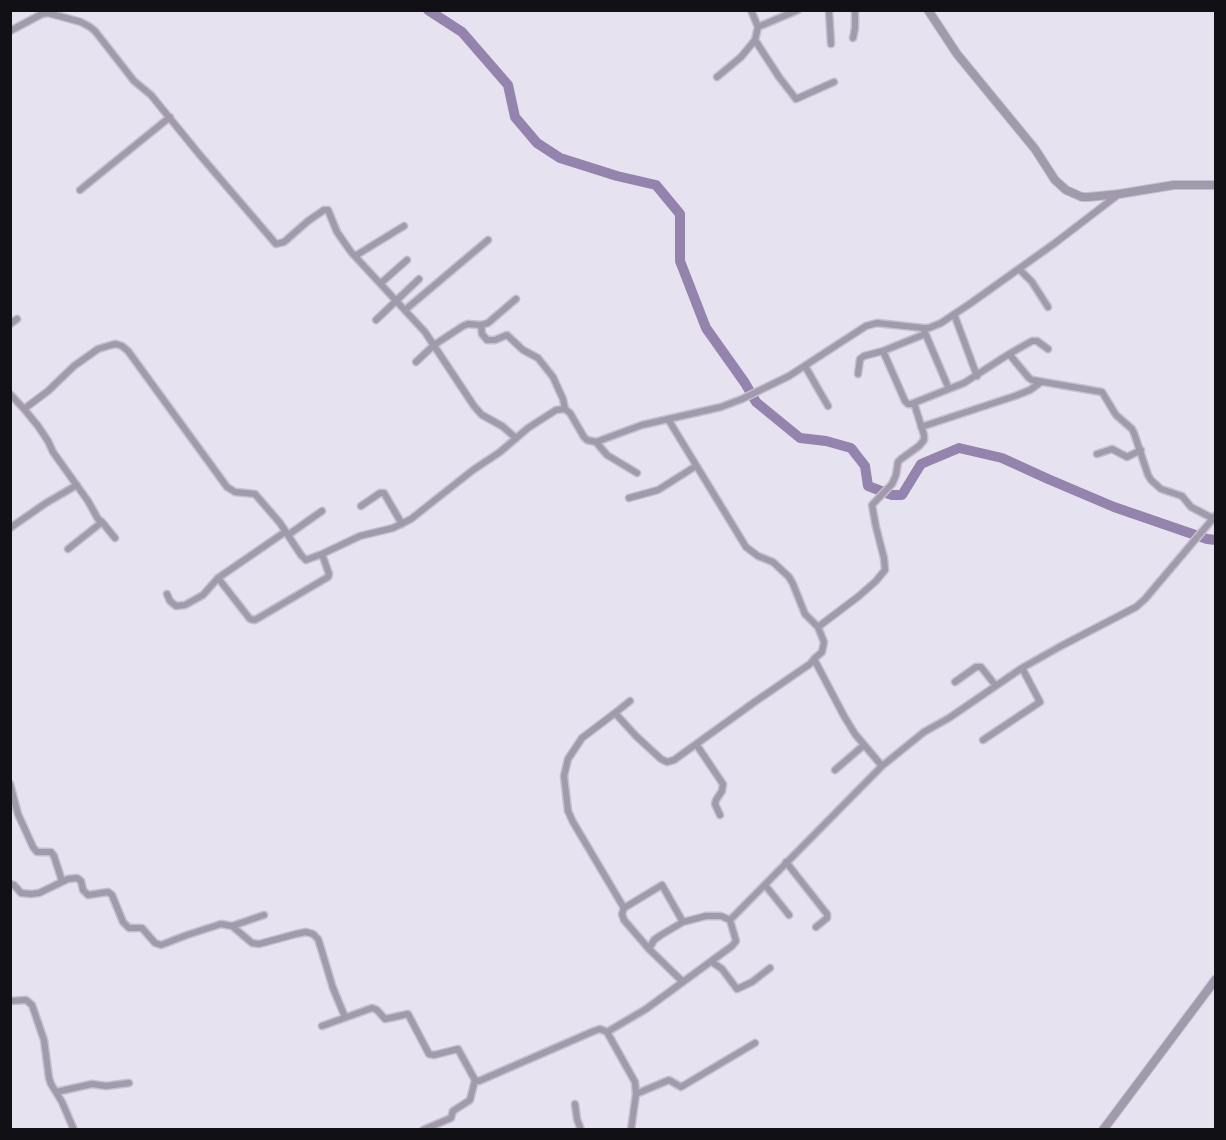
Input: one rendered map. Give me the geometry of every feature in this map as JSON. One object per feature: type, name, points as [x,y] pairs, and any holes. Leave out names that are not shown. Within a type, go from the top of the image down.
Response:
[{"type":"street","points":[[717,77],[741,57],[755,40],[758,27],[751,10]]},
{"type":"street","points":[[758,27],[798,10]]},
{"type":"street","points":[[829,10],[831,44]]},
{"type":"street","points":[[853,38],[855,10]]},
{"type":"street","points":[[928,10],[957,54],[1017,125],[1060,186],[1082,197],[1119,194],[1174,185],[1215,185]]},
{"type":"street","points":[[10,31],[48,13],[81,22],[95,31],[134,81],[151,94],[226,187],[276,244],[284,242],[308,221],[324,210],[328,210],[337,232],[355,256],[419,324],[478,411],[516,438]]},
{"type":"street","points":[[755,40],[796,99],[834,82]]},
{"type":"street","points":[[80,190],[170,117]]},
{"type":"street","points":[[858,374],[860,359],[864,356],[883,351],[941,323],[1119,194]]},
{"type":"street","points":[[355,256],[405,226]]},
{"type":"street","points":[[405,310],[488,240]]},
{"type":"street","points":[[381,283],[407,260]]},
{"type":"street","points":[[1018,269],[1032,282],[1048,307]]},
{"type":"street","points":[[376,320],[419,279]]},
{"type":"street","points":[[416,362],[434,345],[463,326],[481,325],[493,320],[516,299]]},
{"type":"street","points":[[954,314],[977,376]]},
{"type":"street","points":[[10,324],[17,319]]},
{"type":"street","points":[[24,409],[48,391],[74,366],[98,349],[116,344],[122,346],[148,377],[227,487],[235,492],[255,494],[306,560],[360,536],[393,528],[411,519],[473,470],[556,410],[565,410],[570,413],[584,437],[596,442],[636,427],[721,407],[759,392],[805,366],[866,326],[877,323],[924,331]]},
{"type":"street","points":[[481,325],[482,334],[487,340],[491,341],[507,335],[523,350],[538,358],[553,377],[563,399],[565,410]]},
{"type":"street","points":[[924,331],[949,389]]},
{"type":"street","points":[[883,351],[908,404],[977,376],[1032,341],[1037,341],[1048,348]]},
{"type":"street","points":[[730,920],[882,766],[924,732],[949,718],[1022,668],[1136,607],[1214,516],[1191,507],[1182,496],[1161,489],[1154,484],[1148,475],[1132,429],[1116,415],[1102,392],[1029,378],[1009,354]]},
{"type":"street","points":[[805,366],[828,406]]},
{"type":"street","points":[[921,427],[1015,396],[1030,390],[1041,382]]},
{"type":"street","points":[[10,394],[38,426],[98,519],[115,538]]},
{"type":"street","points":[[818,627],[859,596],[885,570],[872,505],[886,491],[896,475],[898,462],[924,440],[914,403]]},
{"type":"street","points":[[615,713],[661,759],[667,762],[674,760],[810,664],[824,648],[818,627],[805,614],[794,584],[773,562],[758,556],[746,547],[668,419]]},
{"type":"street","points":[[596,442],[607,455],[637,473]]},
{"type":"street","points":[[1097,454],[1112,449],[1127,457],[1141,450]]},
{"type":"street","points":[[629,498],[658,490],[696,466]]},
{"type":"street","points":[[10,528],[77,485]]},
{"type":"street","points":[[361,506],[384,493],[402,524]]},
{"type":"street","points":[[167,594],[176,606],[181,606],[203,595],[218,578],[322,511]]},
{"type":"street","points":[[68,549],[102,522]]},
{"type":"street","points":[[218,578],[250,620],[255,620],[328,577],[322,554]]},
{"type":"street","points":[[814,659],[844,716],[882,766]]},
{"type":"street","points":[[955,682],[976,667],[981,667],[996,686]]},
{"type":"street","points":[[983,740],[1040,702],[1022,668]]},
{"type":"street","points":[[624,909],[570,816],[564,776],[568,759],[582,738],[630,701]]},
{"type":"street","points":[[696,744],[723,784],[715,804],[720,815]]},
{"type":"street","points":[[835,770],[864,745]]},
{"type":"street","points":[[10,784],[18,814],[33,847],[37,852],[51,852],[62,881]]},
{"type":"street","points":[[786,862],[827,914],[827,918],[816,927]]},
{"type":"street","points":[[10,884],[15,885],[21,893],[31,894],[39,893],[62,881],[77,878],[81,880],[83,890],[88,895],[108,892],[112,895],[123,922],[129,928],[142,928],[155,943],[161,945],[221,924],[232,926],[264,915]]},
{"type":"street","points":[[683,922],[662,885],[624,909],[622,914],[624,920],[649,949],[683,982]]},
{"type":"street","points":[[765,885],[789,915]]},
{"type":"street","points":[[649,949],[654,940],[683,922],[706,916],[721,916],[730,920]]},
{"type":"street","points":[[607,1032],[646,1009],[735,944],[730,920]]},
{"type":"street","points":[[232,926],[252,943],[259,944],[296,934],[313,934],[318,939],[333,988],[345,1017]]},
{"type":"street","points":[[712,962],[722,969],[737,989],[752,982],[770,968]]},
{"type":"street","points":[[1103,1130],[1215,979]]},
{"type":"street","points":[[10,1001],[26,1000],[32,1005],[43,1035],[49,1078],[74,1130]]},
{"type":"street","points":[[322,1026],[372,1008],[385,1019],[408,1014],[429,1054],[434,1055],[458,1049],[475,1080],[470,1100],[453,1111],[451,1118],[423,1130]]},
{"type":"street","points":[[475,1080],[484,1079],[600,1029],[607,1032],[635,1082],[636,1094],[631,1130]]},
{"type":"street","points":[[636,1094],[669,1080],[681,1087],[755,1043]]},
{"type":"street","points":[[56,1092],[92,1084],[106,1086],[129,1083]]},
{"type":"street","points":[[575,1104],[581,1130]]},
{"type":"waterway","points":[[428,10],[462,32],[508,85],[515,117],[537,143],[560,158],[617,176],[656,185],[680,214],[680,261],[706,328],[756,402],[800,438],[826,441],[851,448],[865,466],[868,486],[892,495],[902,495],[921,464],[959,448],[1002,458],[1114,507],[1207,539],[1216,540]]}]
